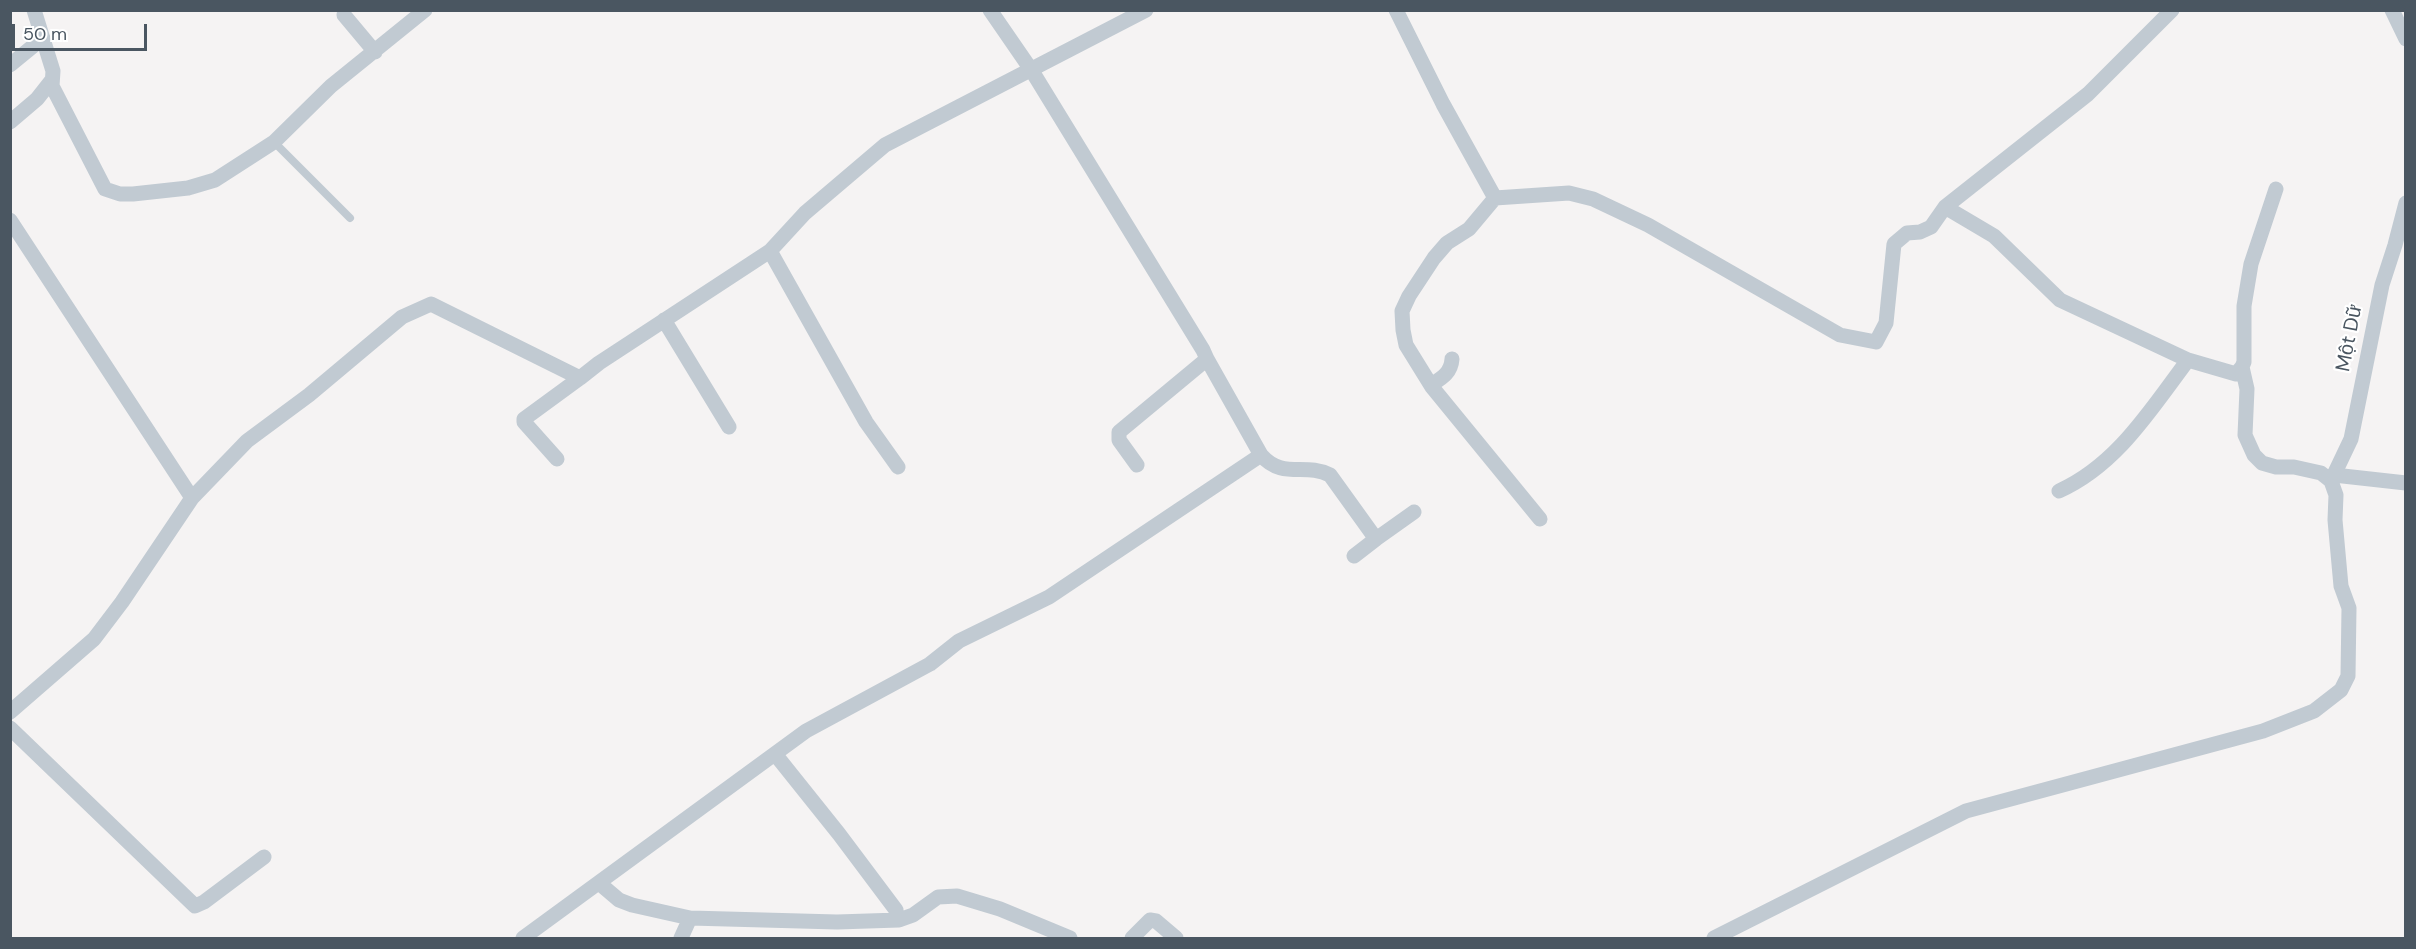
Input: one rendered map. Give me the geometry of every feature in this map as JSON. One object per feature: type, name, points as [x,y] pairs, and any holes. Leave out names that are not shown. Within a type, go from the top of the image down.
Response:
[{"type":"street","points":[[40,12],[43,38],[53,71],[52,86],[105,189],[120,194],[188,188],[215,180],[274,142],[331,86],[425,10]]},
{"type":"street","points":[[990,10],[1032,71],[1203,350],[1261,455],[1268,464],[1276,468],[1322,471],[1330,475],[1376,539]]},
{"type":"street","points":[[558,459],[524,422],[524,419],[664,320],[770,251],[804,213],[885,145],[1032,71],[1146,10]]},
{"type":"street","points":[[1396,10],[1443,104],[1495,198]]},
{"type":"street","points":[[1540,519],[1431,385],[1406,345],[1402,330],[1402,312],[1409,296],[1434,258],[1447,243],[1469,229],[1495,198],[1569,193],[1593,199],[1648,225],[1840,335],[1876,342],[1886,323],[1894,244],[1907,233],[1920,232],[1931,227],[1946,207],[2088,94],[2172,10]]},
{"type":"street","points":[[2392,10],[2406,39]]},
{"type":"street","points":[[344,15],[375,52]]},
{"type":"street","points":[[10,65],[43,38]]},
{"type":"street","points":[[10,122],[37,99],[52,80]]},
{"type":"street","points":[[2276,189],[2251,264],[2244,306],[2242,367],[2247,389],[2245,435],[2254,455],[2262,462],[2276,467],[2294,467],[2333,478],[2406,483]]},
{"type":"street","name":"Một Dữ","points":[[2333,478],[2351,439],[2382,285],[2406,203]]},
{"type":"street","points":[[1946,207],[1994,236],[2060,300],[2188,360],[2236,374],[2242,367]]},
{"type":"street","points":[[10,220],[192,498]]},
{"type":"street","points":[[770,251],[866,422],[897,467]]},
{"type":"street","points":[[10,712],[94,639],[122,602],[192,498],[247,441],[309,395],[402,318],[431,304],[580,378]]},
{"type":"street","points":[[664,320],[729,427]]},
{"type":"street","points":[[1137,465],[1119,440],[1119,432],[1207,359]]},
{"type":"street","points":[[1431,385],[1447,374],[1452,359]]},
{"type":"street","points":[[2059,491],[2095,470],[2126,442],[2188,360]]},
{"type":"street","points":[[522,939],[806,731],[930,664],[959,641],[1049,597],[1261,455]]},
{"type":"street","points":[[1714,939],[1966,811],[2263,731],[2314,711],[2341,690],[2348,676],[2349,608],[2341,586],[2333,478]]},
{"type":"street","points":[[1354,556],[1414,512]]},
{"type":"street","points":[[10,728],[195,906],[204,902],[264,857]]},
{"type":"street","points":[[775,754],[896,910]]},
{"type":"street","points":[[599,883],[620,900],[632,905],[690,918],[837,922],[899,920],[913,915],[938,897],[957,896],[1000,909],[1070,939]]},
{"type":"street","points":[[681,939],[690,918]]},
{"type":"street","points":[[1132,939],[1150,920],[1156,921],[1176,939]]},
{"type":"lane","points":[[274,142],[350,218]]}]
